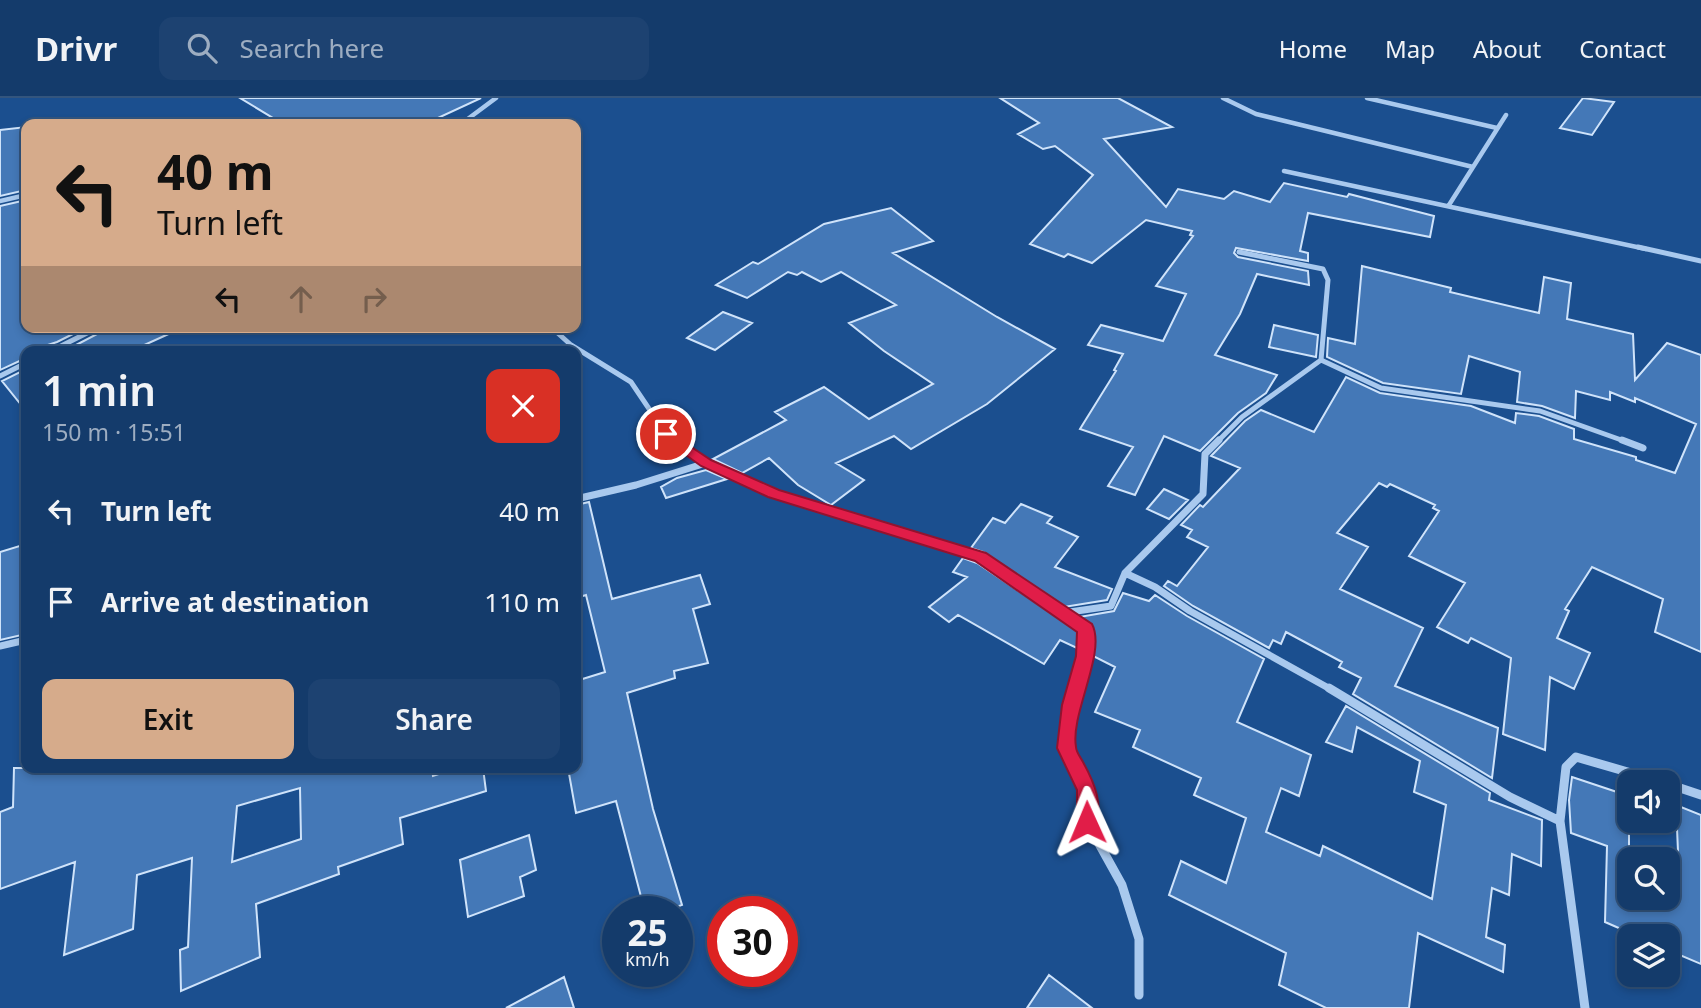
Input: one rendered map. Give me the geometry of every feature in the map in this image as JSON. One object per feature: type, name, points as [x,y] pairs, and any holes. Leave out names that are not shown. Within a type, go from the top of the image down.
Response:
[{"type":"street","points":[[468,119],[496,98]]},
{"type":"street","points":[[1223,98],[1256,114],[1473,167]]},
{"type":"street","points":[[1367,98],[1497,128]]},
{"type":"street","points":[[1449,205],[1506,115]]},
{"type":"street","points":[[1284,171],[1701,261]]},
{"type":"street","points":[[0,201],[21,196]]},
{"type":"street","points":[[1063,613],[1111,606],[1125,573],[1203,495],[1205,454],[1242,417],[1321,360],[1328,280],[1323,269],[1240,252]]},
{"type":"street","points":[[61,346],[87,333]]},
{"type":"street","points":[[557,333],[572,346]]},
{"type":"street","points":[[581,352],[631,382],[666,434],[706,463],[773,494],[980,557],[1086,629],[1085,656],[1072,705],[1066,748],[1087,790],[1087,822],[1122,885],[1139,939],[1139,995]]},
{"type":"street","points":[[1321,360],[1381,388],[1540,411],[1643,448]]},
{"type":"street","points":[[0,376],[21,366]]},
{"type":"street","points":[[581,498],[636,485],[706,463]]},
{"type":"street","points":[[1125,573],[1368,710],[1510,797],[1560,821]]},
{"type":"street","points":[[0,646],[21,641]]},
{"type":"street","points":[[1585,1008],[1560,821],[1566,767],[1576,757],[1621,770]]},
{"type":"street","points":[[1680,788],[1701,795]]},
{"type":"building","points":[[240,98],[481,98],[436,119],[275,119]]},
{"type":"building","points":[[1000,98],[1118,98],[1172,127],[1104,139],[1166,207],[1178,189],[1224,199],[1234,191],[1270,202],[1284,183],[1347,197],[1349,194],[1434,216],[1430,237],[1308,213],[1300,251],[1308,253],[1308,261],[1236,248],[1234,253],[1238,257],[1308,271],[1309,285],[1257,274],[1240,314],[1215,355],[1277,375],[1266,393],[1238,413],[1200,451],[1164,436],[1135,495],[1108,486],[1133,447],[1080,429],[1116,371],[1114,370],[1123,354],[1088,345],[1101,325],[1163,341],[1186,294],[1156,286],[1193,236],[1190,235],[1192,231],[1146,220],[1092,263],[1068,254],[1064,257],[1030,244],[1093,175],[1055,146],[1043,149],[1018,134],[1039,123]]},
{"type":"building","points":[[1583,98],[1614,102],[1592,135],[1560,128]]},
{"type":"building","points":[[21,128],[21,191],[0,196],[0,130]]},
{"type":"building","points":[[21,201],[21,333],[75,333],[45,346],[21,346],[21,360],[0,370],[0,206]]},
{"type":"building","points":[[891,208],[933,241],[893,253],[1055,349],[987,404],[911,449],[894,436],[836,463],[864,480],[831,505],[798,485],[769,458],[742,473],[713,459],[786,420],[775,412],[824,387],[869,419],[933,384],[849,323],[896,305],[841,272],[821,282],[802,272],[797,275],[788,272],[747,298],[716,285],[753,262],[758,264],[824,224]]},
{"type":"building","points":[[1362,266],[1451,288],[1450,292],[1539,313],[1544,277],[1571,283],[1567,319],[1633,334],[1635,380],[1667,343],[1701,355],[1701,652],[1655,632],[1663,599],[1592,567],[1565,609],[1569,611],[1557,638],[1590,653],[1574,689],[1550,677],[1545,750],[1503,734],[1511,658],[1471,638],[1468,643],[1437,627],[1465,583],[1409,556],[1439,511],[1433,508],[1435,505],[1390,484],[1387,487],[1379,483],[1337,533],[1368,547],[1340,589],[1423,628],[1395,686],[1498,728],[1492,778],[1353,694],[1361,678],[1339,667],[1342,662],[1286,632],[1281,644],[1273,640],[1269,648],[1193,606],[1164,586],[1168,581],[1177,586],[1208,547],[1187,537],[1192,530],[1181,525],[1200,505],[1203,507],[1240,468],[1211,456],[1245,421],[1261,410],[1314,432],[1346,377],[1380,393],[1471,406],[1515,423],[1516,413],[1539,416],[1574,429],[1574,439],[1636,457],[1636,460],[1675,473],[1696,424],[1635,398],[1635,402],[1610,392],[1610,400],[1576,391],[1575,418],[1542,406],[1517,402],[1520,372],[1469,356],[1461,394],[1383,383],[1327,357],[1328,338],[1355,344]]},
{"type":"building","points":[[723,312],[752,323],[715,350],[687,338]]},
{"type":"building","points":[[1274,325],[1318,335],[1316,357],[1269,347]]},
{"type":"building","points":[[99,333],[171,333],[142,346],[76,345]]},
{"type":"building","points":[[21,372],[21,405],[2,381]]},
{"type":"building","points":[[706,470],[727,479],[666,498],[661,487],[677,478]]},
{"type":"building","points":[[1164,489],[1188,500],[1169,519],[1147,509]]},
{"type":"building","points":[[589,502],[612,599],[700,575],[710,604],[693,609],[708,663],[674,671],[675,678],[627,693],[653,809],[679,896],[641,896],[616,801],[576,813],[569,773],[581,773],[581,679],[605,672],[586,595],[581,596],[581,504]]},
{"type":"building","points":[[1021,504],[1052,517],[1047,523],[1078,537],[1055,567],[1112,589],[1107,600],[1064,607],[983,552],[971,548],[993,518],[1005,523]]},
{"type":"building","points":[[21,546],[21,635],[0,640],[0,552]]},
{"type":"building","points":[[963,558],[977,563],[1080,632],[1079,649],[1060,640],[1044,664],[958,615],[949,622],[929,607],[967,577],[953,572]]},
{"type":"building","points":[[1123,593],[1149,601],[1155,595],[1264,659],[1237,722],[1311,755],[1299,796],[1281,788],[1266,832],[1320,856],[1323,846],[1432,899],[1446,805],[1414,792],[1420,761],[1357,727],[1352,752],[1326,742],[1346,706],[1490,793],[1489,800],[1542,820],[1541,866],[1512,854],[1509,895],[1492,888],[1486,937],[1505,945],[1503,972],[1418,933],[1409,1008],[1326,1008],[1279,985],[1286,953],[1169,895],[1181,861],[1226,883],[1246,818],[1194,795],[1201,778],[1133,747],[1140,730],[1095,712],[1115,667],[1091,655],[1092,627],[1079,617],[1114,611]]},
{"type":"building","points":[[14,768],[21,768],[21,773],[433,773],[433,776],[442,773],[484,773],[486,791],[400,818],[403,844],[338,867],[339,874],[256,904],[260,957],[181,991],[180,950],[188,947],[192,858],[137,875],[133,929],[64,955],[75,862],[0,889],[0,812],[13,807]],"holes":[[[300,788],[301,839],[232,862],[237,806]]]},
{"type":"building","points":[[1572,777],[1617,792],[1617,833],[1629,833],[1629,847],[1617,847],[1617,910],[1680,910],[1680,847],[1678,847],[1677,833],[1680,833],[1680,807],[1701,815],[1701,964],[1680,955],[1680,924],[1617,924],[1617,927],[1605,922],[1607,846],[1571,833],[1569,800]]},
{"type":"building","points":[[529,835],[536,870],[520,877],[524,896],[468,917],[460,860]]},
{"type":"building","points":[[1049,975],[1092,1008],[1027,1008]]},
{"type":"building","points":[[564,977],[574,1008],[506,1008]]},
{"type":"route","points":[[666,434],[706,463],[773,494],[980,557],[1086,629],[1085,656],[1072,705],[1066,748],[1087,790],[1087,822]]}]
